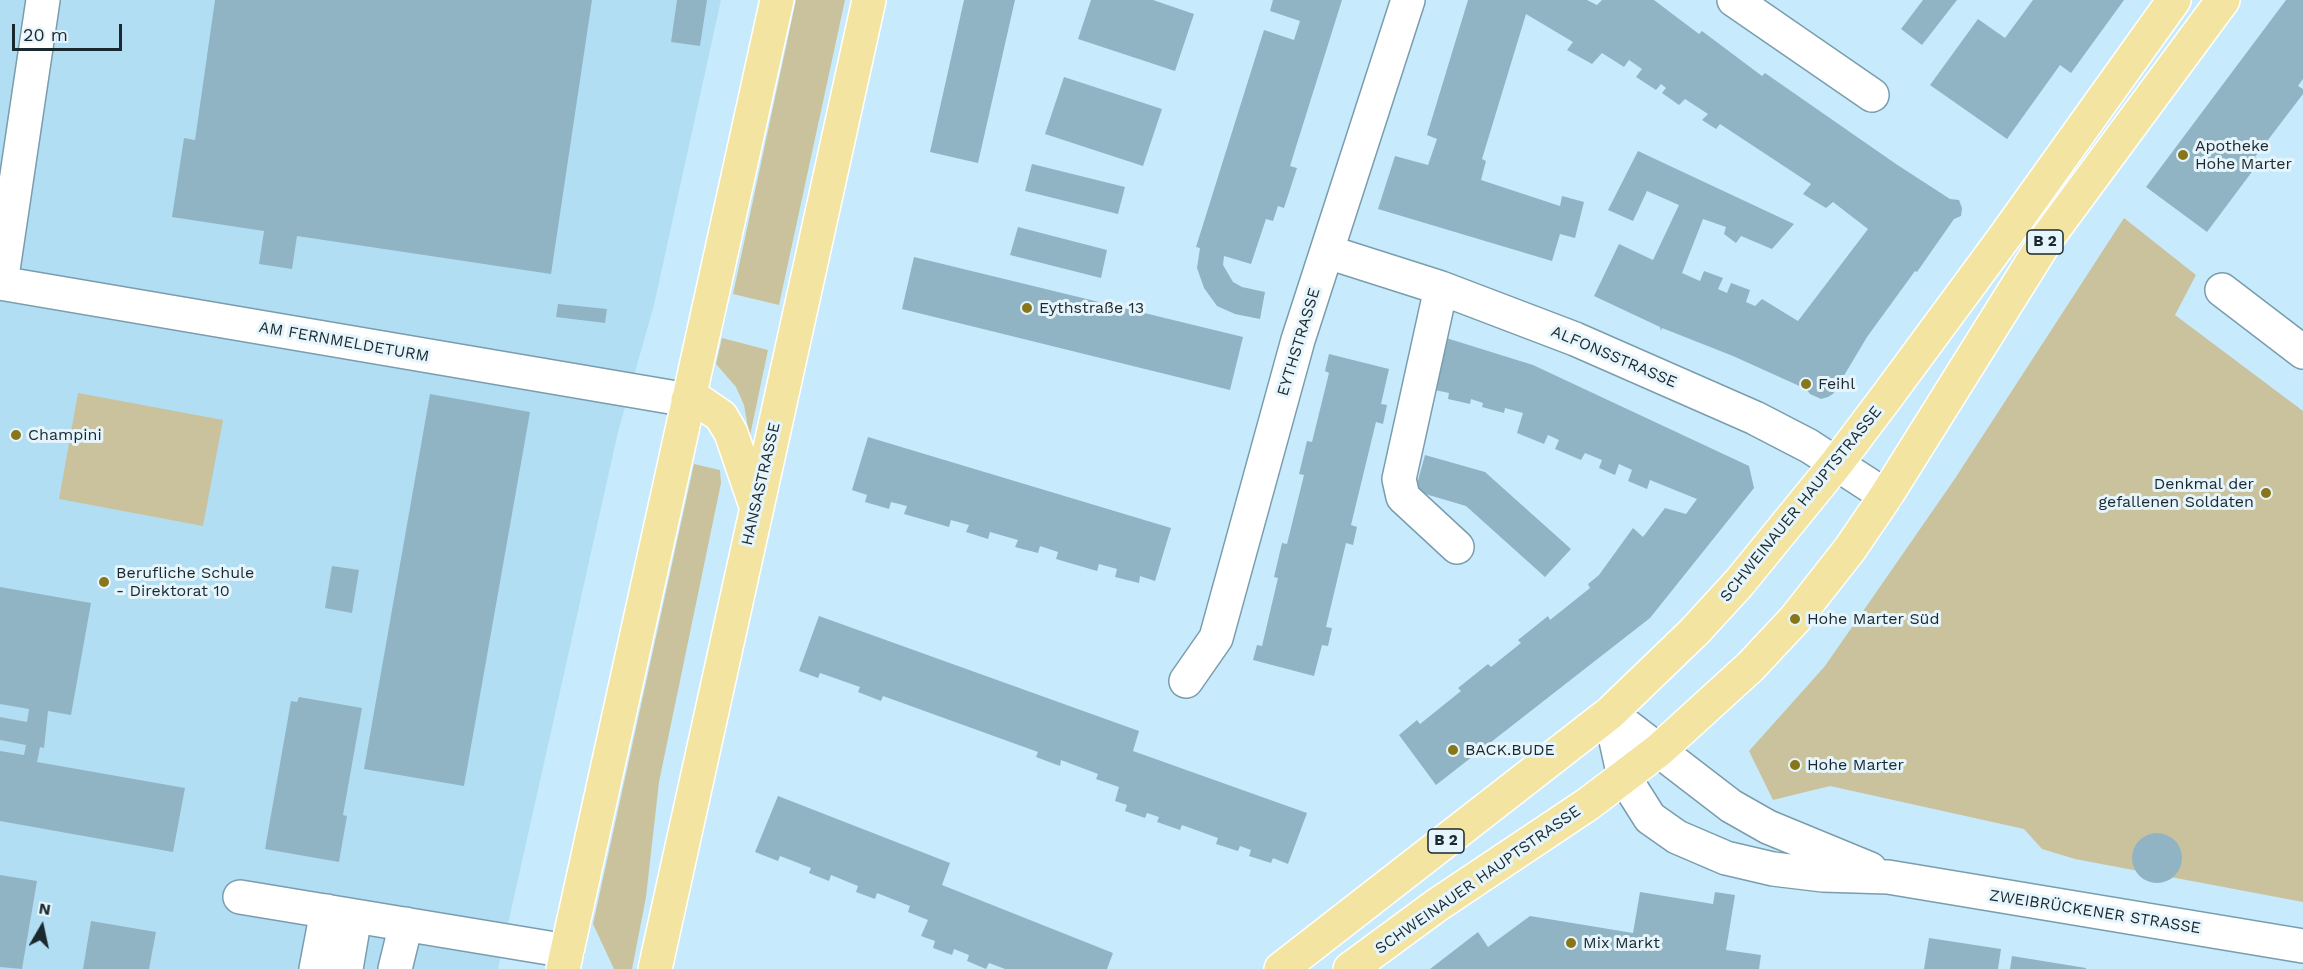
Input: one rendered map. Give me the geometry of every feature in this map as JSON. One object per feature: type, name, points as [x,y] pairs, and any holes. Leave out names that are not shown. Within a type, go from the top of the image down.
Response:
[{"type":"main road","points":[[572,963],[688,400],[777,0]]},
{"type":"main road","name":"HANSASTRASSE","points":[[655,969],[869,0]]},
{"type":"main road","name":"SCHWEINAUER HAUPTSTRASSE","points":[[1281,969],[1610,713],[1695,631],[1739,584],[1836,464],[2003,239],[2175,0]]},
{"type":"main road","name":"SCHWEINAUER HAUPTSTRASSE","points":[[1350,969],[1437,905],[1578,811],[1659,750],[1750,667],[1795,619],[1850,549],[1886,496],[2048,237],[2223,0]]},
{"type":"main road","points":[[688,400],[702,403],[721,416],[731,433],[756,506]]},
{"type":"street","points":[[0,283],[43,0]]},
{"type":"street","name":"EYTHSTRASSE","points":[[1186,681],[1216,638],[1298,340],[1408,0]]},
{"type":"street","points":[[1734,0],[1872,95]]},
{"type":"street","name":"ALFONSSTRASSE","points":[[1328,252],[1441,288],[1575,339],[1755,418],[1809,446],[1886,496]]},
{"type":"street","name":"AM FERNMELDETURM","points":[[0,283],[688,400]]},
{"type":"street","points":[[1441,288],[1399,479],[1403,497],[1457,547]]},
{"type":"street","points":[[2222,290],[2303,352]]},
{"type":"street","name":"ZWEIBRÜCKENER STRASSE","points":[[1610,713],[1731,806],[1768,827],[1888,877]]},
{"type":"street","name":"ZWEIBRÜCKENER STRASSE","points":[[1610,713],[1624,777],[1650,818],[1677,837],[1726,858],[1773,869],[1823,875],[1888,877],[2290,953]]},
{"type":"street","points":[[240,897],[406,924],[572,963]]},
{"type":"street","points":[[316,969],[341,913]]},
{"type":"street","points":[[341,913],[346,969]]},
{"type":"street","points":[[394,969],[406,924]]},
{"type":"shaded area","points":[[0,0],[721,0],[654,305],[618,432],[498,969],[0,969]]},
{"type":"shaded area","points":[[796,0],[845,0],[779,305],[733,294]]},
{"type":"shaded area","points":[[2124,218],[2196,275],[2175,315],[2303,411],[2303,902],[2075,859],[2042,849],[2024,829],[1830,786],[1773,800],[1749,751],[1825,666],[1954,480]]},
{"type":"shaded area","points":[[722,338],[768,350],[747,450],[747,422],[744,405],[736,387],[716,364]]},
{"type":"shaded area","points":[[78,393],[223,420],[203,526],[59,499]]},
{"type":"shaded area","points":[[694,464],[720,470],[721,483],[659,782],[646,897],[632,969],[614,969],[593,924]]},
{"type":"building","points":[[215,0],[592,0],[551,274],[297,236],[292,269],[259,264],[264,231],[172,217],[184,138],[195,140]]},
{"type":"building","points":[[677,0],[707,0],[700,46],[671,42]]},
{"type":"building","points":[[964,0],[1015,0],[978,163],[930,152]]},
{"type":"building","points":[[1091,0],[1153,0],[1194,14],[1175,71],[1078,39]]},
{"type":"building","points":[[1273,0],[1342,0],[1290,166],[1297,168],[1284,208],[1278,206],[1273,221],[1266,219],[1251,264],[1224,256],[1223,265],[1233,282],[1242,287],[1265,292],[1260,319],[1235,314],[1217,306],[1204,288],[1197,268],[1200,248],[1196,247],[1264,30],[1294,40],[1300,21],[1270,11]]},
{"type":"building","points":[[1468,0],[1587,0],[1597,5],[1602,0],[1654,0],[1699,34],[1702,31],[1762,76],[1765,73],[1896,164],[1950,199],[1959,200],[1962,208],[1961,216],[1954,219],[1917,272],[1915,271],[1867,337],[1833,394],[1828,397],[1821,399],[1810,394],[1806,389],[1733,356],[1662,328],[1661,331],[1660,327],[1594,296],[1619,244],[1653,260],[1679,205],[1647,191],[1633,221],[1608,210],[1638,151],[1794,224],[1772,249],[1741,236],[1736,243],[1724,234],[1726,227],[1703,219],[1682,273],[1700,281],[1704,271],[1723,278],[1718,289],[1727,293],[1731,283],[1750,290],[1746,302],[1755,306],[1762,299],[1798,321],[1868,229],[1833,202],[1826,208],[1803,194],[1811,184],[1720,124],[1716,129],[1702,120],[1708,114],[1685,99],[1679,105],[1662,93],[1666,88],[1661,84],[1656,90],[1636,77],[1642,69],[1629,60],[1624,67],[1602,53],[1592,64],[1567,50],[1573,42],[1526,14],[1482,159],[1486,161],[1481,180],[1560,206],[1562,196],[1584,202],[1575,238],[1560,234],[1552,261],[1378,209],[1395,156],[1428,165],[1437,139],[1427,135]]},
{"type":"building","points":[[1923,0],[1957,0],[1922,45],[1901,29]]},
{"type":"building","points":[[2033,0],[2124,0],[2071,73],[2060,65],[2007,139],[1930,85],[1978,19],[2005,38]]},
{"type":"building","points":[[2286,0],[2303,0],[2303,79],[2298,86],[2303,89],[2303,94],[2255,157],[2260,161],[2207,232],[2146,187]]},
{"type":"building","points":[[1064,77],[1162,109],[1143,166],[1045,134]]},
{"type":"building","points":[[1032,164],[1125,187],[1118,214],[1025,191]]},
{"type":"building","points":[[1018,227],[1107,250],[1101,278],[1010,255]]},
{"type":"building","points":[[914,257],[1243,337],[1230,390],[902,309]]},
{"type":"building","points":[[558,304],[607,309],[605,323],[556,317]]},
{"type":"building","points":[[1443,337],[1533,365],[1749,466],[1754,488],[1650,618],[1436,785],[1399,735],[1417,720],[1420,724],[1461,691],[1458,688],[1488,664],[1491,667],[1521,643],[1518,640],[1548,616],[1550,620],[1590,588],[1588,584],[1599,575],[1633,528],[1643,537],[1665,508],[1686,514],[1697,499],[1650,480],[1647,489],[1628,481],[1632,470],[1619,464],[1615,475],[1599,468],[1602,460],[1585,453],[1581,460],[1555,449],[1559,440],[1548,435],[1544,444],[1517,433],[1523,413],[1505,408],[1504,413],[1482,407],[1483,403],[1471,399],[1470,404],[1448,399],[1449,393],[1430,389]]},
{"type":"building","points":[[1329,354],[1389,369],[1381,404],[1387,405],[1383,424],[1376,422],[1351,525],[1357,527],[1353,545],[1346,543],[1326,627],[1332,628],[1328,646],[1322,645],[1314,676],[1253,660],[1257,645],[1262,646],[1278,578],[1274,577],[1282,543],[1287,544],[1304,475],[1299,474],[1307,441],[1312,442],[1329,373],[1325,371]]},
{"type":"building","points":[[430,394],[530,412],[464,786],[364,769]]},
{"type":"building","points":[[868,437],[1171,528],[1155,581],[1140,576],[1139,583],[1115,577],[1117,569],[1099,564],[1097,571],[1056,559],[1058,552],[1040,546],[1038,553],[1015,547],[1018,540],[990,532],[988,539],[966,532],[969,525],[951,520],[949,527],[904,514],[907,506],[891,502],[889,509],[865,502],[867,495],[852,490]]},
{"type":"building","points":[[1425,455],[1485,472],[1571,549],[1545,577],[1466,506],[1415,491]]},
{"type":"building","points":[[332,566],[359,570],[352,613],[325,608]]},
{"type":"building","points":[[0,587],[91,603],[71,715],[48,711],[44,748],[40,747],[37,762],[185,788],[173,852],[0,821],[0,751],[24,755],[26,745],[0,740],[0,717],[27,722],[29,709],[0,704]]},
{"type":"building","points":[[819,616],[1139,731],[1133,751],[1307,813],[1288,864],[1273,858],[1271,863],[1249,856],[1251,850],[1240,846],[1238,851],[1216,844],[1218,838],[1182,825],[1180,830],[1157,822],[1159,817],[1147,813],[1145,818],[1125,811],[1127,805],[1115,801],[1119,787],[1096,779],[1098,774],[1061,760],[1060,766],[1036,757],[1038,752],[883,696],[881,701],[858,692],[860,687],[820,673],[818,678],[799,671]]},
{"type":"building","points":[[299,697],[362,708],[343,815],[347,816],[339,862],[265,849],[291,701],[297,702]]},
{"type":"building","points":[[778,796],[950,863],[942,885],[1113,953],[1107,969],[1005,969],[989,963],[986,969],[967,961],[969,955],[954,949],[952,955],[933,948],[935,941],[921,936],[928,920],[908,912],[910,906],[877,893],[875,899],[856,892],[858,886],[831,875],[829,881],[809,873],[811,868],[780,856],[778,861],[755,852]]},
{"type":"building","points":[[2162,833],[2175,840],[2181,848],[2181,868],[2175,876],[2167,882],[2152,883],[2139,876],[2133,868],[2132,853],[2139,840],[2147,834]]},
{"type":"building","points":[[0,875],[37,881],[22,969],[0,967]]},
{"type":"building","points":[[1640,892],[1713,904],[1715,892],[1735,895],[1726,950],[1761,955],[1759,969],[1430,969],[1478,932],[1488,947],[1530,916],[1633,933]]},
{"type":"building","points":[[91,921],[156,932],[149,969],[83,969]]},
{"type":"building","points":[[1929,938],[2001,949],[1998,969],[1924,969]]},
{"type":"building","points":[[2012,956],[2086,968],[2086,969],[2010,969]]},
{"type":"place","name":"Apotheke Hohe Marter","points":[[2183,155]]},
{"type":"place","name":"Eythstraße 13","points":[[1027,308]]},
{"type":"place","name":"Feihl","points":[[1806,384]]},
{"type":"place","name":"Champini","points":[[16,435]]},
{"type":"place","name":"Denkmal der gefallenen Soldaten","points":[[2266,493]]},
{"type":"place","name":"Berufliche Schule - Direktorat 10","points":[[104,582]]},
{"type":"place","name":"Hohe Marter Süd","points":[[1795,619]]},
{"type":"place","name":"BACK.BUDE","points":[[1453,750]]},
{"type":"place","name":"Hohe Marter","points":[[1795,765]]},
{"type":"place","name":"Mix Markt","points":[[1571,943]]}]
